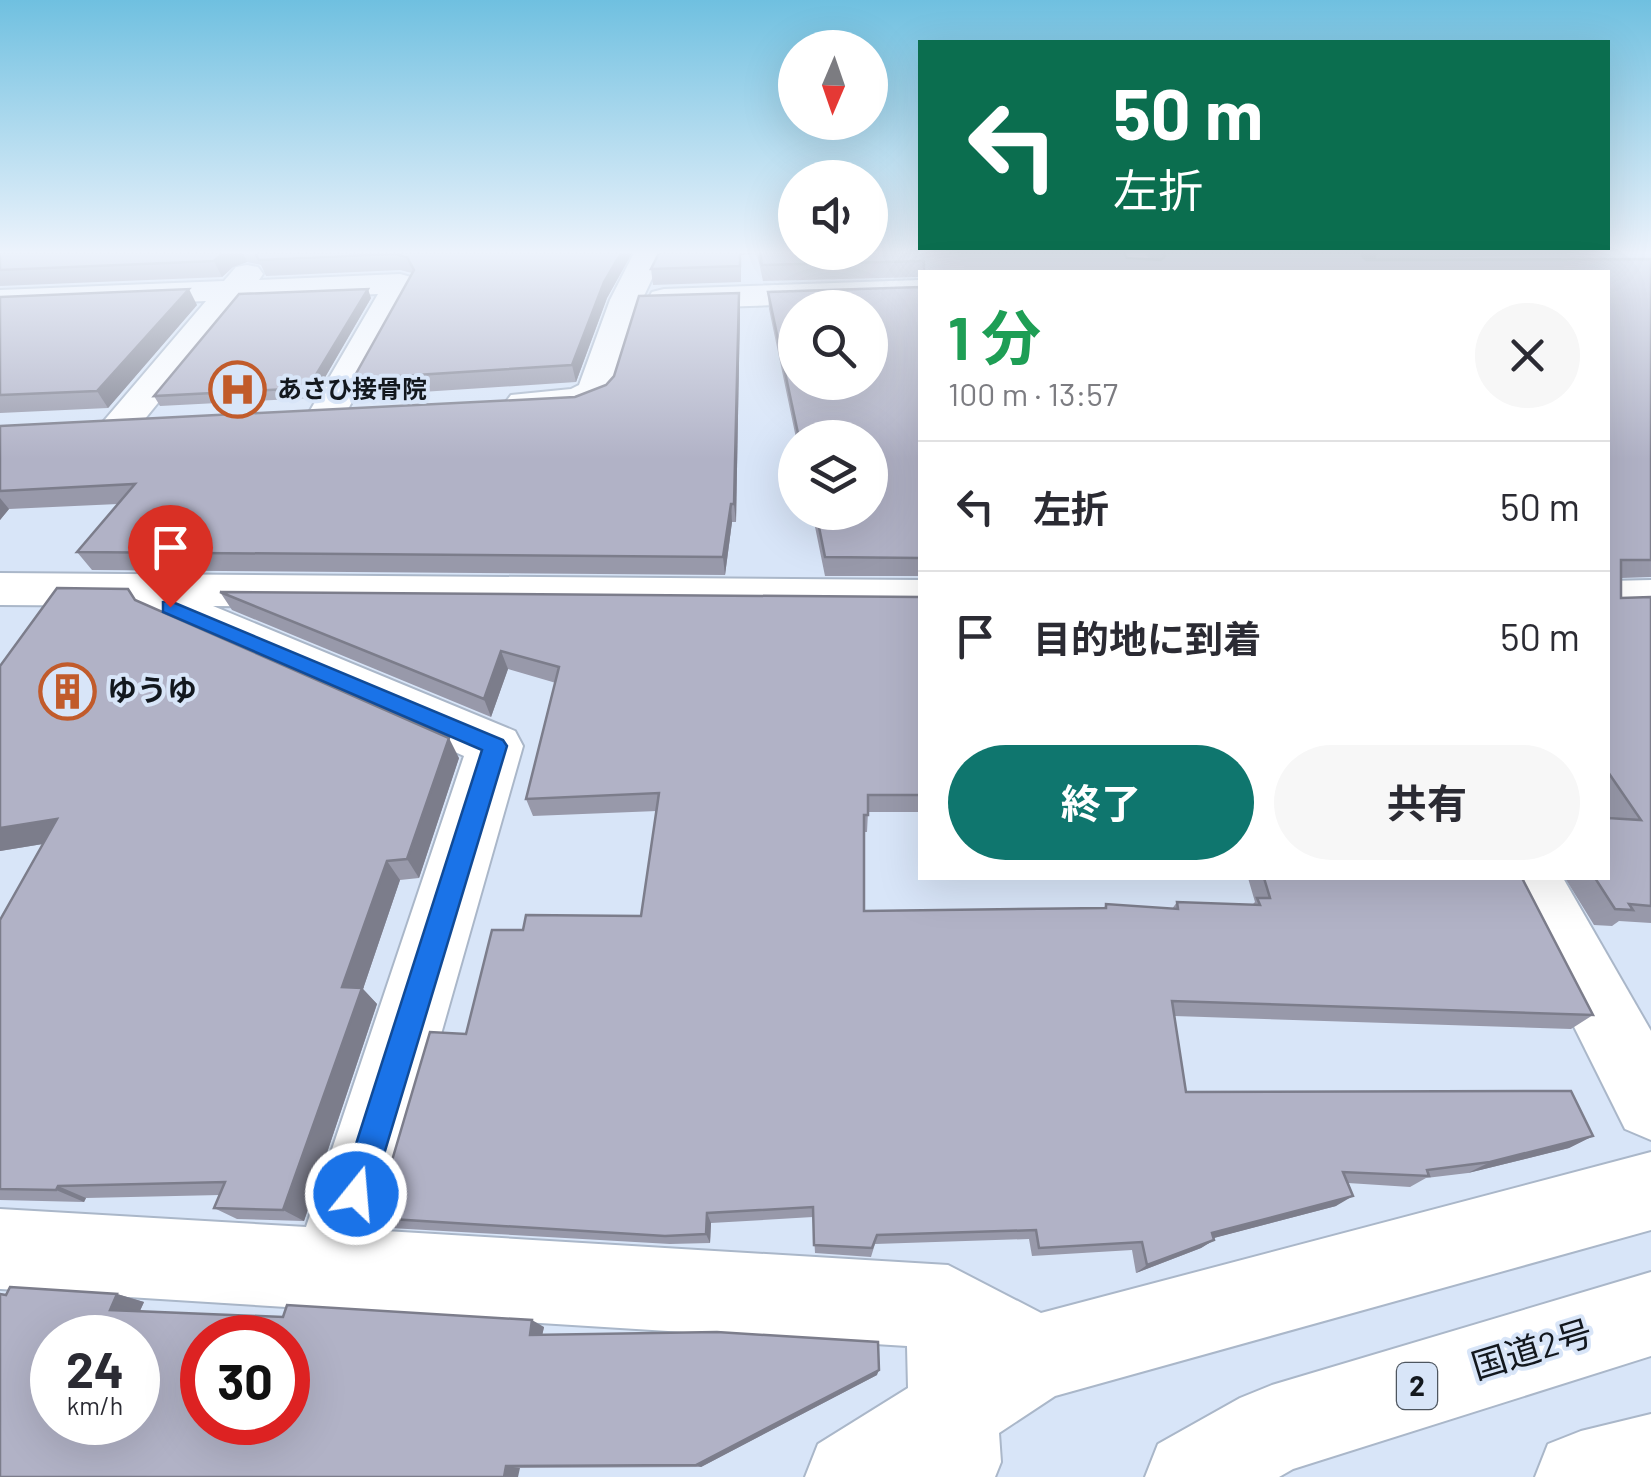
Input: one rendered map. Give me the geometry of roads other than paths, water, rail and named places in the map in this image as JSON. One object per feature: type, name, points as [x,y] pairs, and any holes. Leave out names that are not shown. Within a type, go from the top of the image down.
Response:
[{"type":"main road","points":[[177,420],[104,424],[204,322]]},
{"type":"main road","points":[[366,412],[308,415],[373,322]]},
{"type":"main road","points":[[482,405],[579,400],[595,391],[619,322]]},
{"type":"main road","points":[[0,589],[918,596]]},
{"type":"main road","points":[[176,590],[170,607],[495,746],[333,1269]]},
{"type":"main road","points":[[1610,596],[1651,596]]},
{"type":"main road","points":[[1532,880],[1651,1104]]},
{"type":"main road","points":[[850,1477],[954,1436],[1034,1358],[1651,1191]]},
{"type":"main road","points":[[0,1248],[948,1307],[1034,1358]]},
{"type":"main road","points":[[948,1307],[954,1436]]},
{"type":"main road","name":"国道2号","points":[[1192,1477],[1272,1430],[1651,1314]]},
{"type":"main road","points":[[1581,1477],[1651,1460]]},
{"type":"place","name":"あさひ接骨院","points":[[238,389]]},
{"type":"place","name":"ゆうゆ","points":[[68,691]]}]
